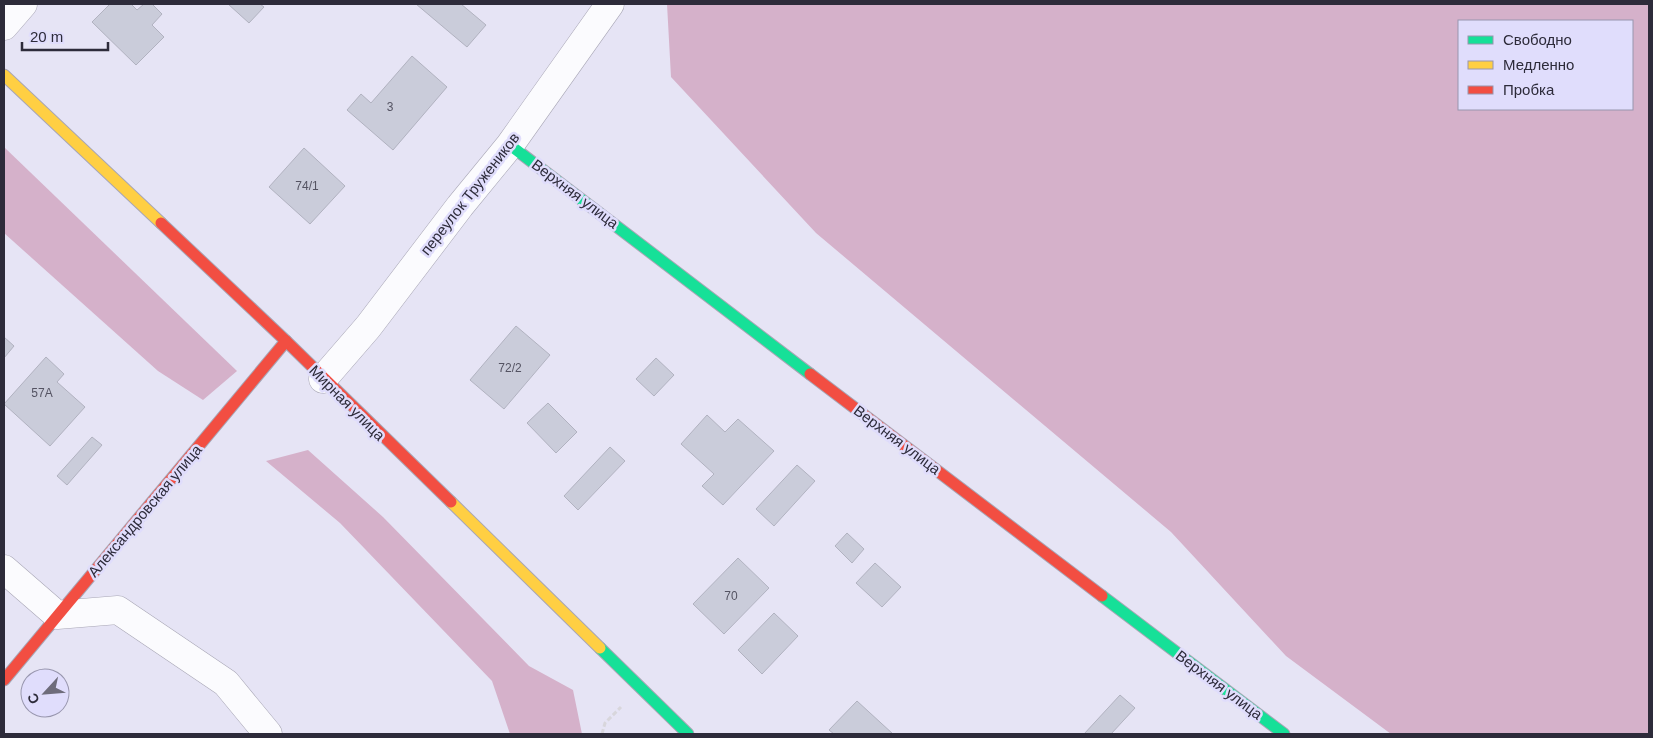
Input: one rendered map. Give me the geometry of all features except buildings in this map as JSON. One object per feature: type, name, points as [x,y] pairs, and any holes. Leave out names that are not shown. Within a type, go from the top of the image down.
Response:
[{"type":"street","points":[[4,26],[23,4]]},
{"type":"street","name":"переулок Тружеников","points":[[323,380],[368,328],[460,206],[510,145],[610,4]]},
{"type":"street","name":"Мирная улица","points":[[4,75],[286,341],[323,380],[688,734]]},
{"type":"street","name":"Верхняя улица","points":[[510,145],[1284,734]]},
{"type":"street","name":"Александровская улица","points":[[4,680],[286,341]]},
{"type":"street","points":[[4,569],[58,616],[118,610],[226,683],[268,734]]},
{"type":"path","points":[[602,734],[606,723],[640,688]]},
{"type":"shaded area","points":[[667,4],[1649,4],[1649,734],[1391,734],[1286,656],[1171,532],[816,233],[671,77]]},
{"type":"shaded area","points":[[4,147],[237,371],[203,400],[158,371],[4,233]]},
{"type":"shaded area","points":[[308,450],[383,517],[529,666],[573,690],[582,734],[510,734],[492,681],[340,523],[266,461]]},
{"type":"traffic: fast","points":[[510,145],[810,374]]},
{"type":"traffic: fast","points":[[1102,596],[1284,734]]},
{"type":"traffic: fast","points":[[600,648],[688,734]]},
{"type":"traffic: slow","points":[[4,75],[161,223]]},
{"type":"traffic: slow","points":[[451,502],[600,648]]},
{"type":"traffic: jam","points":[[161,223],[286,341],[451,502]]},
{"type":"traffic: jam","points":[[4,680],[286,341]]},
{"type":"traffic: jam","points":[[810,374],[1102,596]]}]
